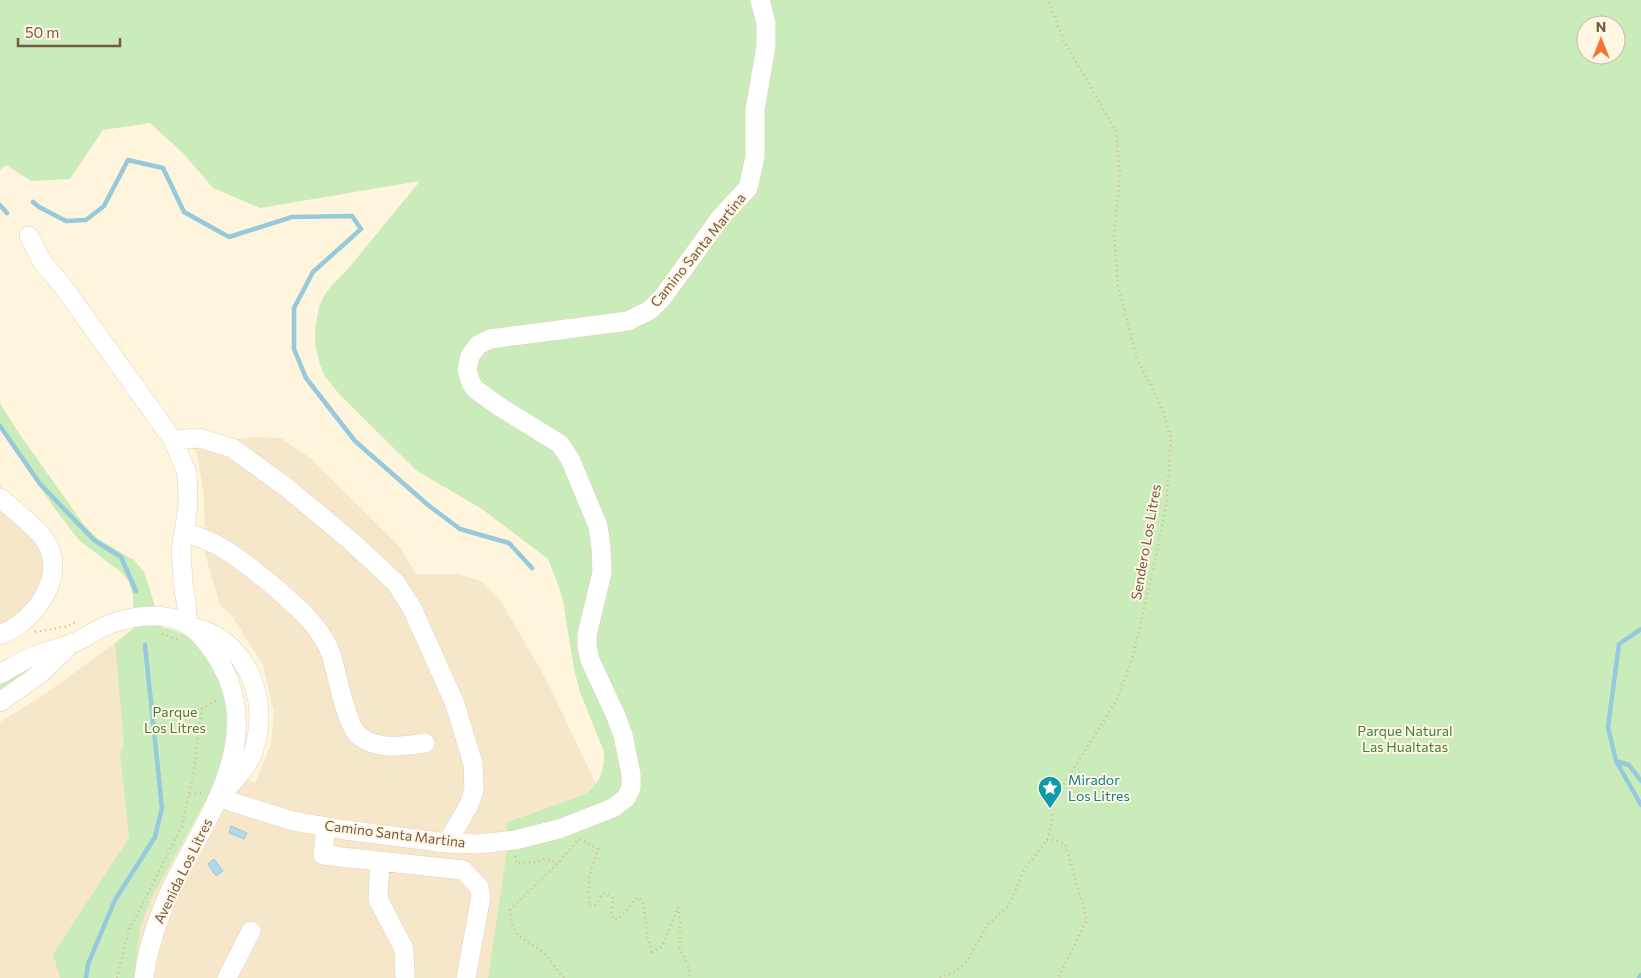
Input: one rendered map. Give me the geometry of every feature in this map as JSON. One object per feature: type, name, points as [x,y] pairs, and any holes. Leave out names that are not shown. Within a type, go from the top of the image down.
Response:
[{"type":"street","name":"Camino Santa Martina","points":[[220,795],[232,802],[294,821],[447,843],[479,844],[515,840],[560,829],[613,808],[626,798],[631,788],[631,774],[623,734],[590,660],[587,648],[587,634],[602,572],[598,526],[570,459],[560,444],[500,407],[476,389],[468,377],[468,363],[473,350],[484,341],[628,321],[650,310],[663,297],[720,218],[748,188],[755,157],[755,110],[766,46],[766,24],[760,0]]},
{"type":"street","points":[[29,236],[43,263],[62,285],[173,440],[188,473],[188,507],[181,550],[188,631]]},
{"type":"street","points":[[173,440],[199,438],[232,448],[286,487],[344,535],[396,582],[412,608],[455,704],[473,764],[474,790],[469,805],[447,843]]},
{"type":"street","points":[[0,498],[45,539],[52,559],[49,586],[42,602],[17,626],[0,635]]},
{"type":"street","points":[[185,532],[216,545],[245,563],[302,610],[322,636],[330,653],[350,721],[357,735],[372,744],[389,747],[425,743]]},
{"type":"street","points":[[0,702],[36,665],[74,642],[111,624],[139,617],[162,616],[188,631]]},
{"type":"street","name":"Avenida Los Litres","points":[[144,978],[148,953],[160,915],[174,883],[220,795],[230,771],[235,746],[236,706],[225,670],[212,648],[188,631]]},
{"type":"street","points":[[0,674],[36,665]]},
{"type":"street","points":[[326,827],[323,855],[463,870],[480,887],[481,896],[466,978]]},
{"type":"street","points":[[380,862],[378,899],[404,949],[405,978]]},
{"type":"street","points":[[227,978],[251,931]]},
{"type":"path","name":"Sendero Los Litres","points":[[1048,0],[1064,41],[1116,131],[1120,173],[1114,233],[1118,286],[1137,359],[1162,406],[1171,437],[1166,506],[1133,654],[1118,698],[1050,809],[1053,818],[1048,840]]},
{"type":"path","points":[[34,632],[68,626],[82,619]]},
{"type":"path","points":[[156,633],[188,631]]},
{"type":"path","points":[[117,978],[130,930],[182,826],[196,760],[202,709],[221,698]]},
{"type":"path","points":[[564,978],[542,951],[519,938],[511,923],[510,910],[558,863],[579,839],[598,849],[589,876],[589,906],[595,905],[603,893],[613,898],[611,910],[613,919],[619,919],[638,897],[643,902],[646,936],[652,952],[662,947],[678,907],[680,948],[688,966],[690,978]]},
{"type":"path","points":[[940,978],[955,972],[967,961],[988,924],[1009,906],[1024,870],[1048,840],[1055,840],[1065,844],[1087,920],[1058,978]]},
{"type":"path","points":[[516,863],[538,862],[546,859],[558,863]]},
{"type":"shaded area","points":[[253,437],[281,438],[310,458],[400,547],[416,574],[459,574],[481,581],[501,601],[547,681],[596,784],[583,795],[507,822],[510,860],[491,978],[0,978],[0,722],[45,694],[135,628],[167,628],[176,631],[221,768],[255,783],[271,744],[274,713],[263,665],[232,616],[220,605],[205,554],[204,496],[197,454],[191,445]]},
{"type":"shaded area","points":[[0,484],[61,570],[53,600],[42,614],[0,637]]},
{"type":"green space","name":"Parque Natural Las Hualtatas","points":[[0,0],[1641,0],[1641,978],[488,978],[506,857],[507,822],[583,795],[589,791],[600,777],[604,752],[580,692],[574,669],[563,600],[548,559],[482,509],[417,471],[339,394],[325,376],[320,365],[315,343],[315,330],[319,307],[324,296],[420,181],[260,208],[213,188],[183,153],[150,123],[103,130],[70,179],[31,181],[6,165],[0,170]]},
{"type":"green space","name":"Parque Los Litres","points":[[0,403],[16,429],[84,525],[98,539],[134,560],[144,572],[162,628],[176,631],[193,639],[214,660],[228,711],[225,757],[209,794],[152,897],[140,927],[134,978],[60,978],[53,954],[129,838],[120,753],[124,744],[115,643],[134,628],[133,596],[129,582],[122,573],[79,540],[55,509],[0,428]]},
{"type":"green space","points":[[28,666],[32,670],[2,693],[0,681]]},
{"type":"water","points":[[231,826],[247,833],[244,839],[229,833]]},
{"type":"water","points":[[214,859],[223,871],[216,876],[208,864]]},
{"type":"waterway","points":[[33,202],[66,221],[86,220],[104,206],[128,160],[163,168],[184,212],[229,237],[292,217],[352,216],[361,229],[313,272],[294,308],[294,349],[306,378],[355,441],[428,505],[460,529],[509,543],[532,568]]},
{"type":"waterway","points":[[0,205],[7,213]]},
{"type":"waterway","points":[[0,426],[40,484],[94,540],[121,557],[136,591]]},
{"type":"waterway","points":[[1641,629],[1619,644],[1608,727],[1616,761],[1641,805]]},
{"type":"waterway","points":[[86,978],[88,964],[115,900],[155,837],[162,808],[145,645]]},
{"type":"waterway","points":[[1616,761],[1629,765],[1641,781]]},
{"type":"place","name":"Mirador Los Litres","points":[[1050,809]]}]
